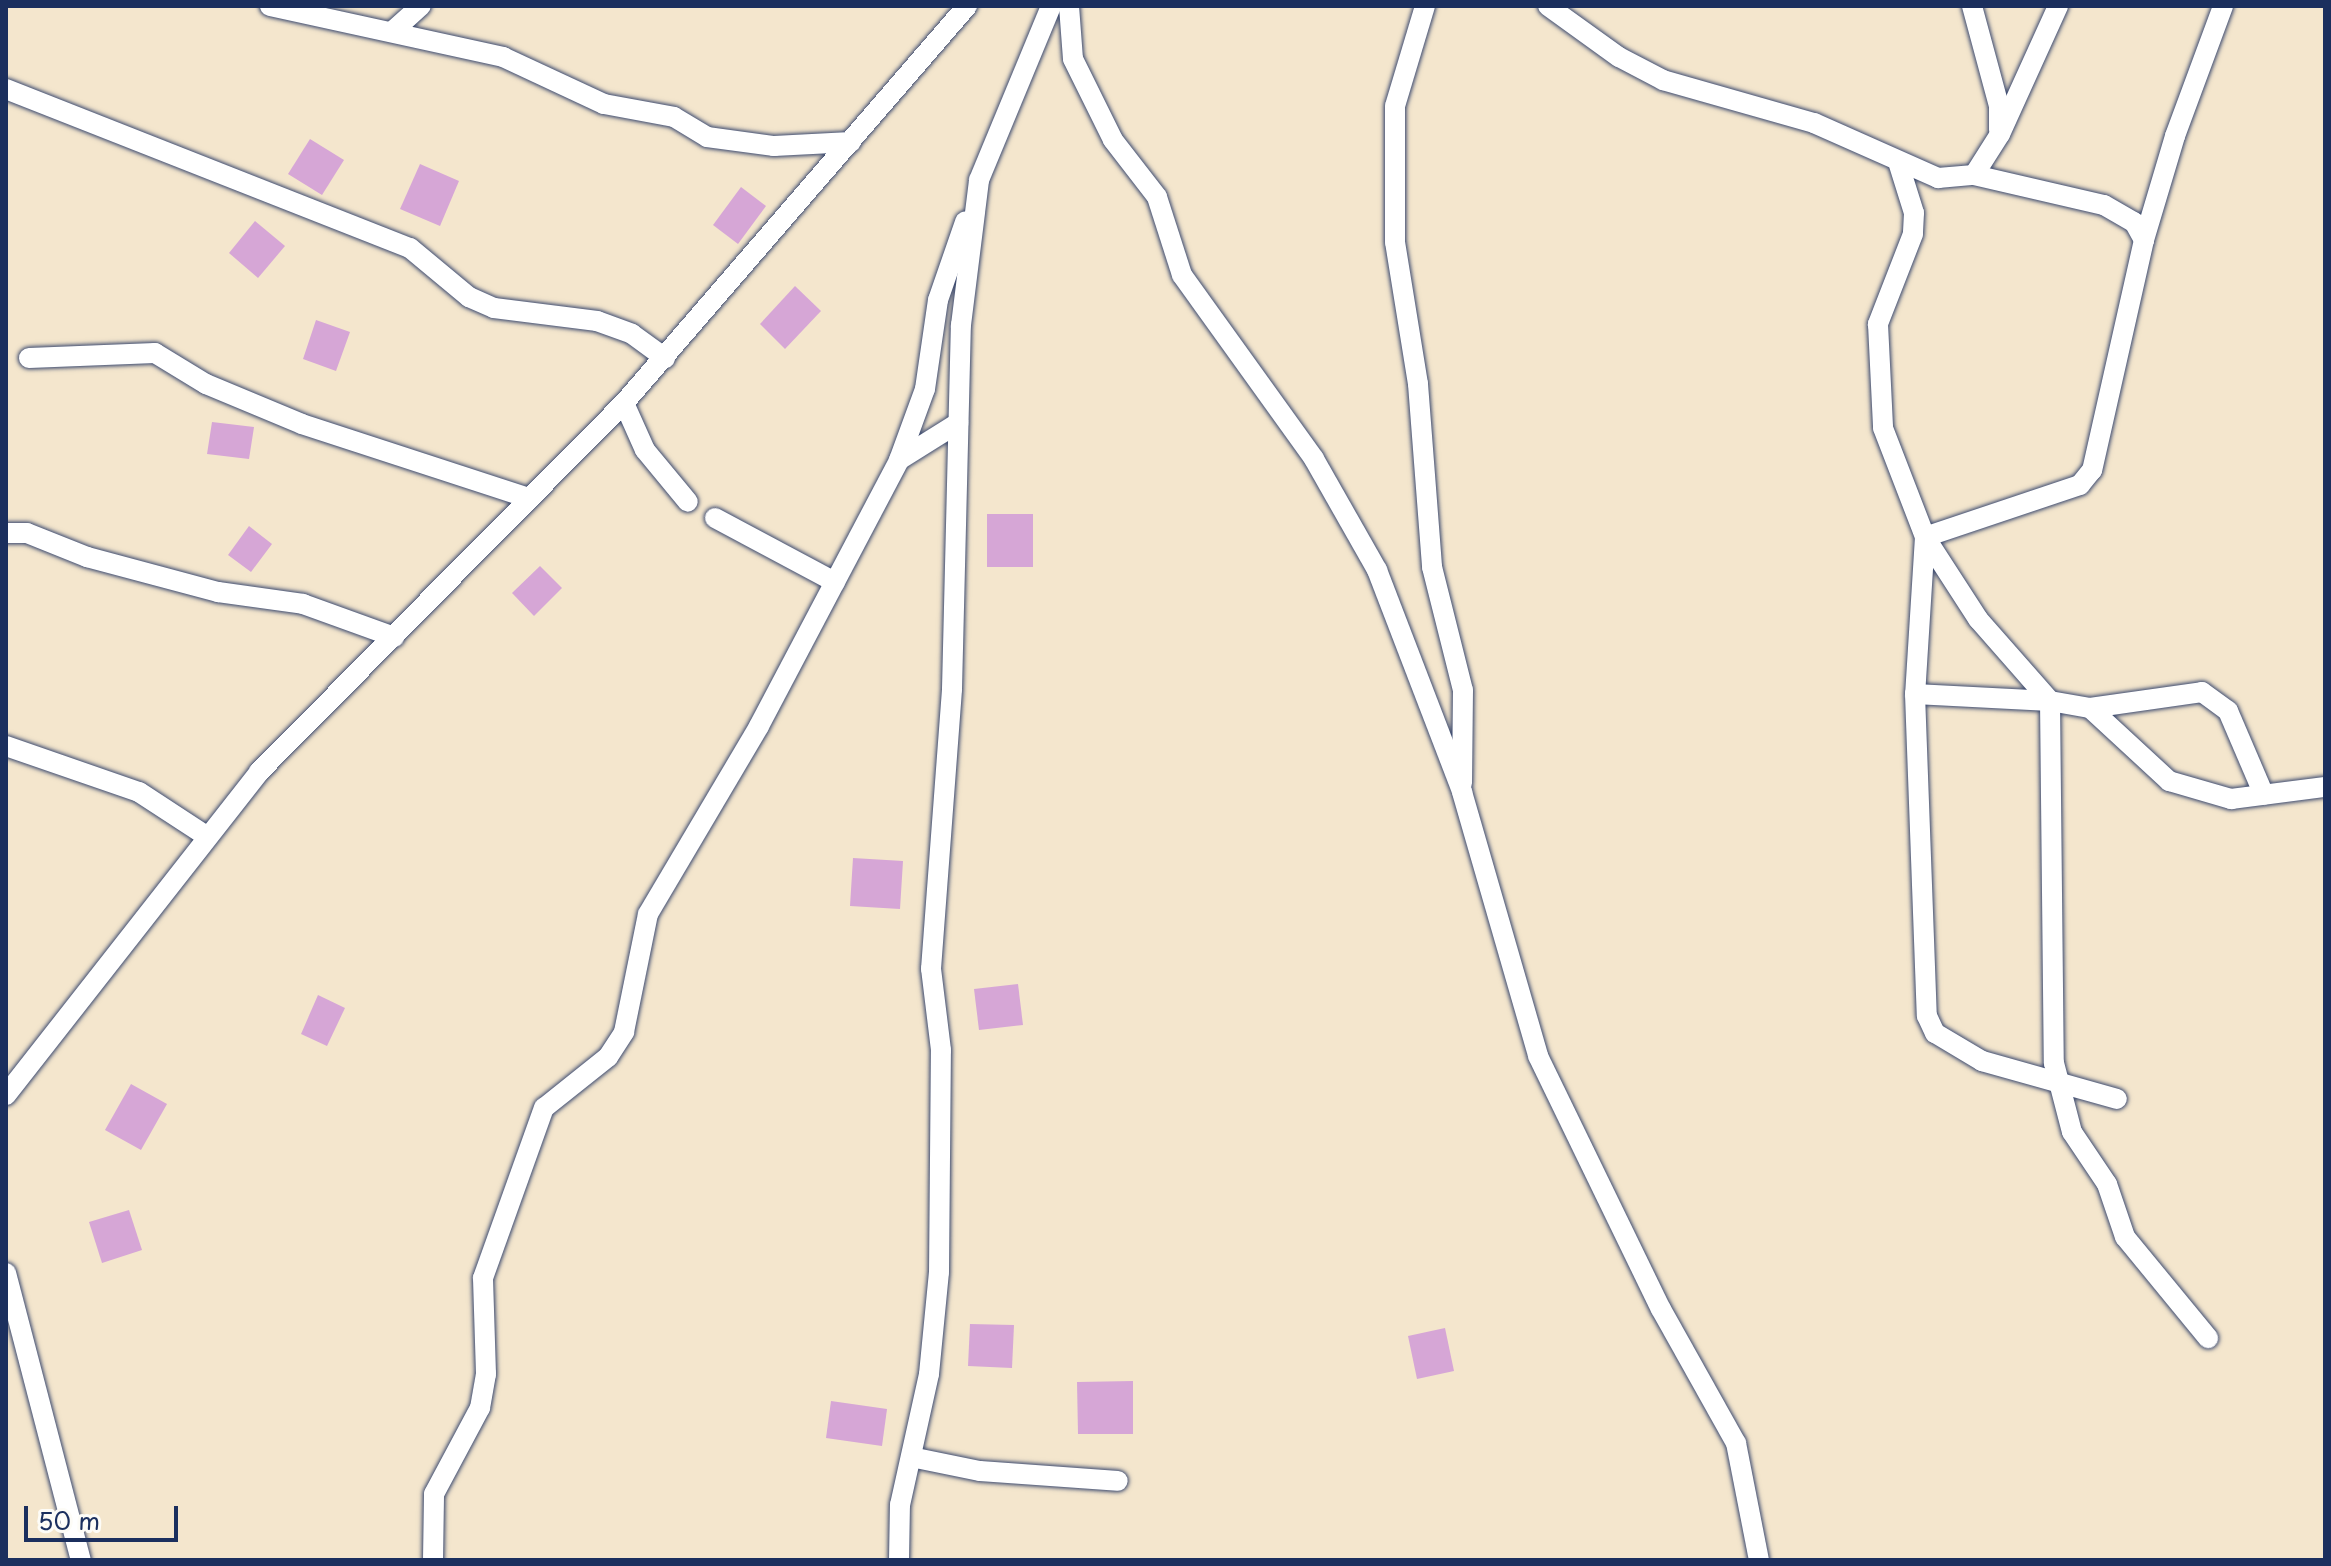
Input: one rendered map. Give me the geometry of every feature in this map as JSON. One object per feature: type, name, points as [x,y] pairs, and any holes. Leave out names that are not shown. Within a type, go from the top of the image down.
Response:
[{"type":"street","points":[[270,6],[394,30],[503,57],[604,104],[674,117],[707,137],[774,146],[851,142]]},
{"type":"street","points":[[394,30],[421,6]]},
{"type":"street","points":[[433,1560],[434,1494],[480,1408],[486,1374],[483,1278],[544,1108],[608,1057],[624,1032],[648,914],[759,726],[899,460],[925,389],[938,300],[979,180],[1051,6]]},
{"type":"street","points":[[1069,6],[1073,59],[1113,140],[1157,197],[1182,275],[1314,459],[1377,570],[1462,792],[1538,1056],[1661,1309],[1736,1443],[1759,1560]]},
{"type":"street","points":[[1425,6],[1395,106],[1395,242],[1418,384],[1432,567],[1463,690],[1462,792]]},
{"type":"street","points":[[1548,6],[1619,57],[1663,80],[1814,123],[1899,165],[1938,178],[1974,175],[2104,205],[2134,222],[2144,240]]},
{"type":"street","points":[[1972,6],[1999,106],[2000,134]]},
{"type":"street","points":[[1974,175],[2000,134],[2058,6]]},
{"type":"street","points":[[1925,537],[2080,485],[2092,470],[2144,240],[2175,136],[2223,6]]},
{"type":"street","points":[[6,1095],[259,772],[624,403],[851,142],[958,8]]},
{"type":"street","points":[[6,89],[410,248],[469,297],[494,308],[597,321],[632,334],[665,358]]},
{"type":"street","points":[[1899,165],[1914,213],[1913,234],[1878,324],[1883,428],[1925,537],[1978,619],[2050,701],[2054,878],[2049,986],[2059,1083],[2072,1132],[2107,1184],[2125,1237],[2208,1338]]},
{"type":"street","points":[[899,1560],[900,1505],[929,1374],[939,1272],[941,1050],[931,969],[952,689],[961,325],[979,180]]},
{"type":"street","points":[[29,358],[155,353],[206,384],[302,424],[529,498]]},
{"type":"street","points":[[624,403],[645,450],[688,502]]},
{"type":"street","points":[[899,460],[958,423]]},
{"type":"street","points":[[715,518],[835,582]]},
{"type":"street","points":[[6,533],[27,533],[87,557],[218,592],[303,604],[394,637]]},
{"type":"street","points":[[1925,537],[1915,694],[1927,1016],[1935,1033],[1982,1061],[2117,1099]]},
{"type":"street","points":[[1915,694],[2050,701],[2090,708],[2202,692],[2228,711],[2264,795]]},
{"type":"street","points":[[2090,708],[2169,781],[2231,799],[2325,787]]},
{"type":"street","points":[[6,746],[139,792],[208,837]]},
{"type":"street","points":[[6,1273],[81,1560]]},
{"type":"street","points":[[911,1457],[980,1471],[1118,1481]]},
{"type":"building","points":[[310,139],[344,160],[322,195],[288,174]]},
{"type":"building","points":[[420,164],[459,181],[440,226],[400,209]]},
{"type":"building","points":[[741,187],[766,206],[738,244],[713,225]]},
{"type":"building","points":[[255,221],[285,246],[258,278],[229,253]]},
{"type":"building","points":[[795,286],[821,311],[785,349],[760,324]]},
{"type":"building","points":[[316,320],[350,332],[336,371],[303,359]]},
{"type":"building","points":[[212,422],[254,427],[249,459],[207,454]]},
{"type":"building","points":[[987,514],[1033,514],[1033,567],[987,567]]},
{"type":"building","points":[[249,526],[272,544],[251,572],[228,555]]},
{"type":"building","points":[[540,566],[562,588],[534,616],[512,593]]},
{"type":"building","points":[[853,858],[903,861],[900,909],[850,906]]},
{"type":"building","points":[[1018,984],[1023,1025],[979,1030],[974,989]]},
{"type":"building","points":[[318,995],[345,1008],[327,1046],[301,1034]]},
{"type":"building","points":[[131,1084],[167,1104],[141,1150],[105,1130]]},
{"type":"building","points":[[129,1210],[142,1250],[102,1263],[89,1222]]},
{"type":"building","points":[[970,1324],[1014,1325],[1012,1368],[968,1366]]},
{"type":"building","points":[[1445,1328],[1454,1371],[1417,1379],[1408,1336]]},
{"type":"building","points":[[1133,1381],[1133,1434],[1078,1434],[1077,1382]]},
{"type":"building","points":[[831,1401],[887,1409],[882,1446],[826,1438]]}]
